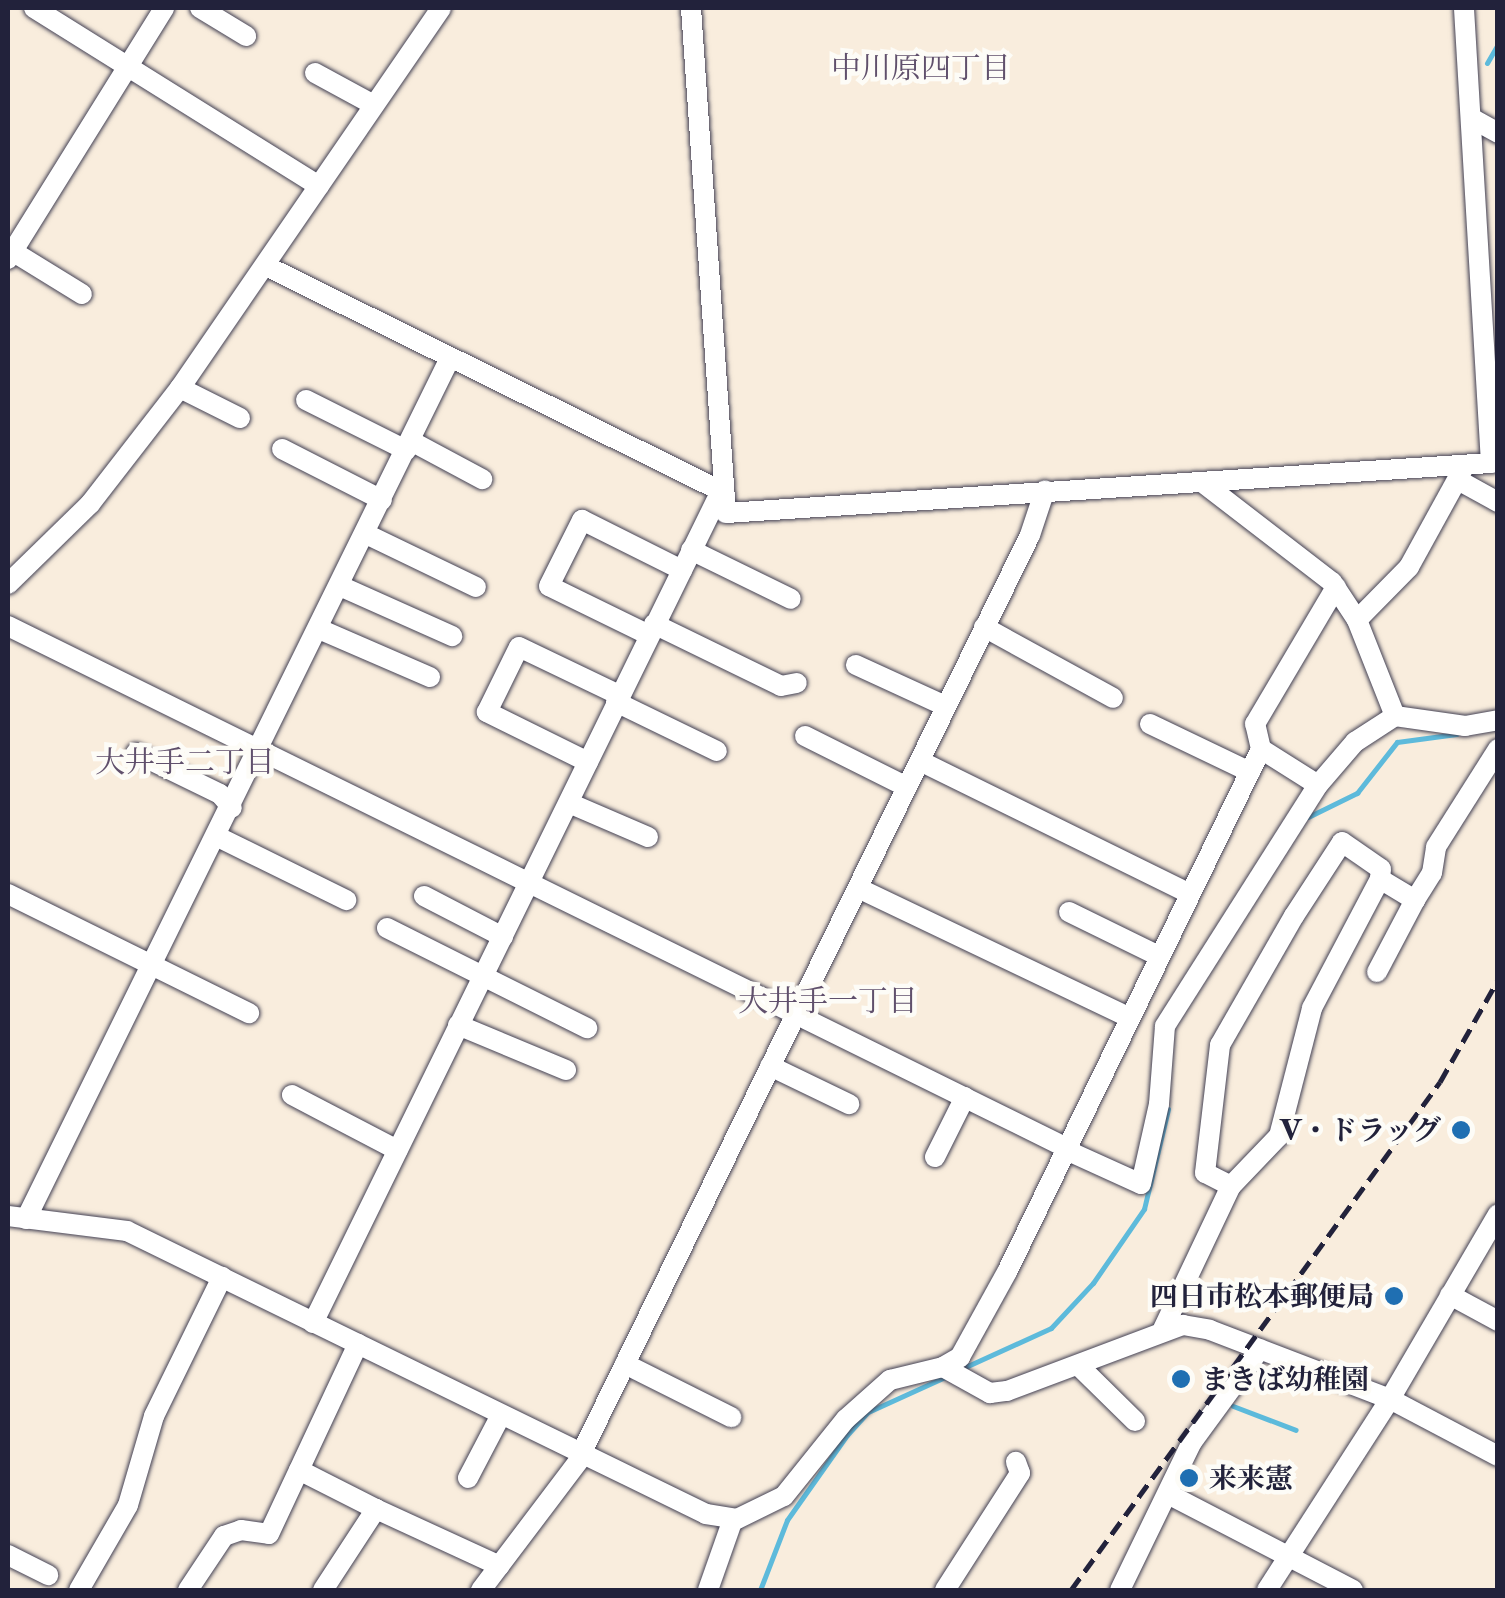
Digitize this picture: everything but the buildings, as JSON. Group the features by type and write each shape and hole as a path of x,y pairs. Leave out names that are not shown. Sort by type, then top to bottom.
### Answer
{"street":[{"path":"34,8 319,186"},
{"path":"82,294 10,255 164,8"},
{"path":"200,8 246,36"},
{"path":"8,584 90,504 180,388 257,270 266,266 440,8"},
{"path":"691,8 721,491 726,513 1045,490 1461,472 1492,462 1494,418 1477,233 1464,8"},
{"path":"314,73 374,105"},
{"path":"1473,119 1498,133"},
{"path":"1477,233 1498,244"},
{"path":"266,266 721,491"},
{"path":"450,358 154,965 17,1217 127,1231 706,1514 733,1519 784,1496 846,1419 890,1380 950,1371 990,1392 1078,1365 1163,1330 1210,1330 1390,1399 1497,1454"},
{"path":"180,388 240,418"},
{"path":"306,400 482,479"},
{"path":"282,449 382,500"},
{"path":"1461,472 1498,502"},
{"path":"1357,620 1408,567 1461,472"},
{"path":"1202,482 1336,587 1357,620 1396,716"},
{"path":"481,1590 582,1454 920,761 1045,490"},
{"path":"313,1322 721,491"},
{"path":"682,570 582,520 549,586 781,686 796,683"},
{"path":"366,534 476,587"},
{"path":"692,550 792,599"},
{"path":"340,586 452,636"},
{"path":"950,1371 1066,1149 1250,772 1260,749 1255,724 1336,587"},
{"path":"8,626 1140,1184 1159,1104 1164,1026 1318,784 1354,742 1396,716 1465,726 1496,726"},
{"path":"984,627 1112,698"},
{"path":"319,629 430,678"},
{"path":"588,762 487,712 518,647 717,752"},
{"path":"856,664 945,706"},
{"path":"1150,724 1250,772"},
{"path":"805,736 907,788"},
{"path":"1260,749 1318,784"},
{"path":"1377,972 1432,873 1436,848 1498,750"},
{"path":"136,753 220,794 232,808"},
{"path":"920,761 1190,894"},
{"path":"569,802 648,836"},
{"path":"218,837 346,900"},
{"path":"1163,1330 1231,1186 1279,1136 1312,1008 1380,879 1380,869 1342,842 1220,1045 1206,1173 1231,1186"},
{"path":"1380,879 1415,900"},
{"path":"858,888 1129,1017"},
{"path":"8,894 249,1012"},
{"path":"424,896 502,937"},
{"path":"1069,912 1159,956"},
{"path":"387,928 588,1028"},
{"path":"458,1025 566,1070"},
{"path":"770,1066 849,1104"},
{"path":"292,1095 398,1150"},
{"path":"935,1157 965,1097"},
{"path":"1267,1590 1390,1399 1494,1227"},
{"path":"79,1590 128,1505 154,1416 222,1277"},
{"path":"1450,1294 1498,1322"},
{"path":"188,1590 224,1536 241,1530 269,1534 358,1344"},
{"path":"1120,1590 1170,1495 1192,1442 1260,1349"},
{"path":"625,1364 732,1417"},
{"path":"1078,1365 1135,1421"},
{"path":"468,1478 502,1414"},
{"path":"945,1590 1020,1473 1016,1462"},
{"path":"299,1470 500,1566"},
{"path":"1170,1495 1353,1590"},
{"path":"324,1590 376,1509"},
{"path":"708,1590 733,1519"},
{"path":"8,1555 48,1575"}],"waterway":[{"path":"1487,63 1498,44"},
{"path":"1308,817 1357,793 1397,742 1456,734"},
{"path":"961,1369 1051,1328 1093,1283 1144,1209 1168,1109"},
{"path":"760,1590 787,1520 847,1435 868,1412 947,1376"},
{"path":"1233,1406 1296,1430"}],"railway":[{"path":"1071,1590 1440,1082 1498,980"}],"place":[{"name":"V・ドラッグ","path":"1461,1130"},
{"name":"四日市松本郵便局","path":"1394,1296"},
{"name":"まきば幼稚園","path":"1181,1379"},
{"name":"来来憲","path":"1189,1478"}],"district":[{"name":"中川原四丁目","path":"921,68"},
{"name":"大井手二丁目","path":"185,762"},
{"name":"大井手一丁目","path":"828,1001"}]}
